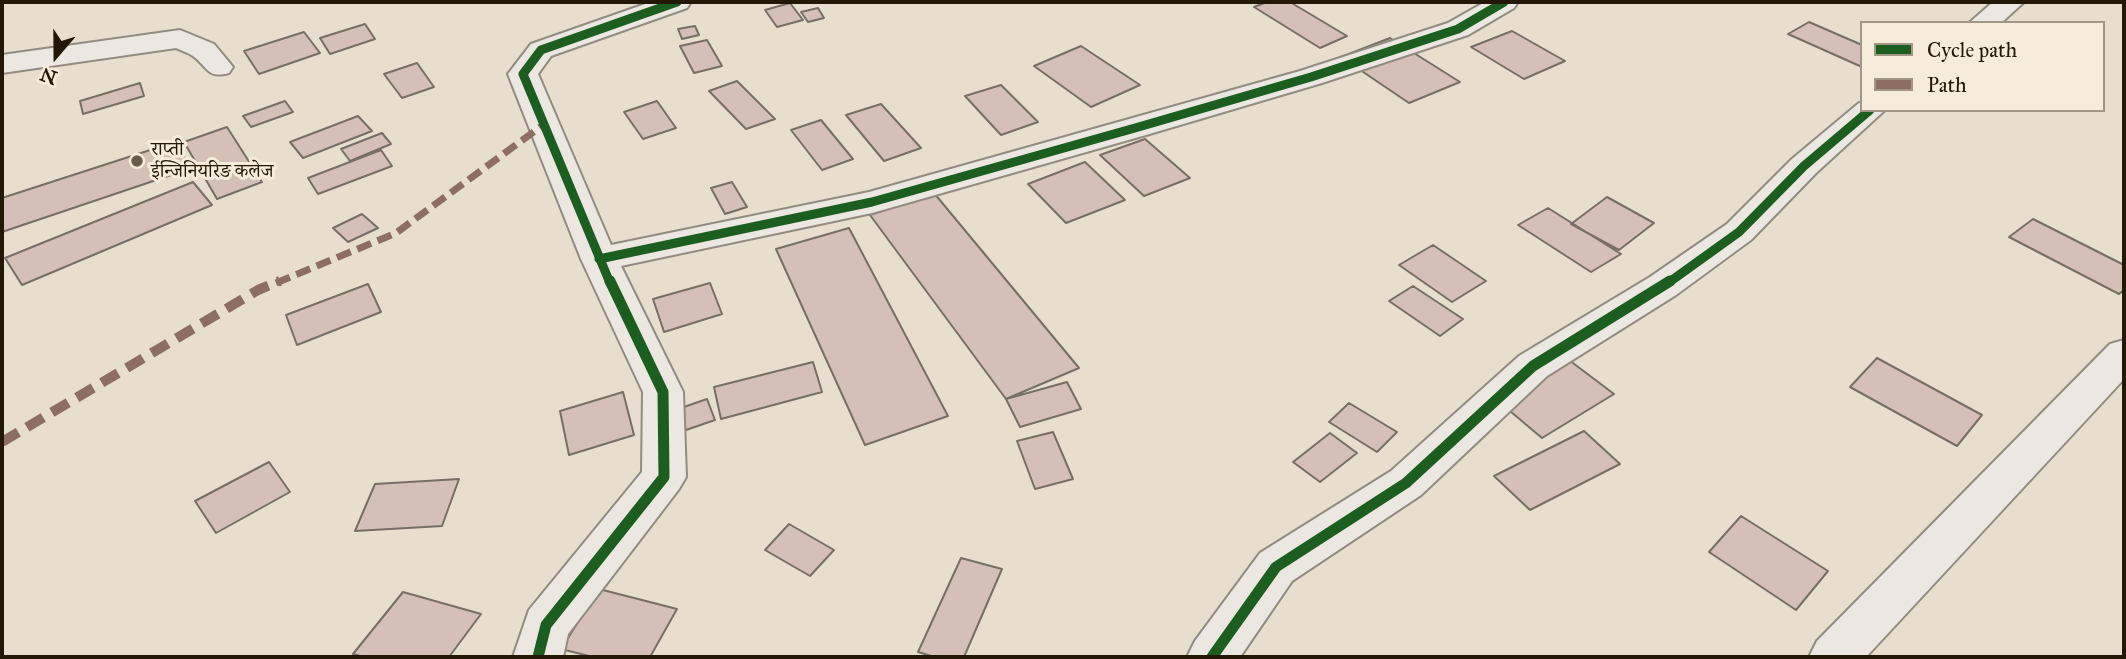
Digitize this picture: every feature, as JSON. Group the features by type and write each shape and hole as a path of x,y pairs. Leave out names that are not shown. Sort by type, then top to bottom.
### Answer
{"street":[{"path":"538,657 545,625 664,477 663,392 599,259 523,74 541,50 677,2"},
{"path":"599,259 872,202 1122,132 1311,77 1458,29 1504,2"},
{"path":"1986,21 2010,2"},
{"path":"2,64 180,39 204,50 218,67"},
{"path":"1212,657 1276,567 1406,483 1533,366 1663,286 1739,232 1804,166 1868,112"},
{"path":"1834,657 2124,354"}],"building":[{"path":"1267,2 1290,2 1347,36 1320,48 1254,7"},
{"path":"790,3 803,20 777,27 765,10"},
{"path":"818,8 824,18 808,22 801,12"},
{"path":"1809,22 1860,44 1860,66 1788,34"},
{"path":"365,24 375,39 330,54 320,38"},
{"path":"695,26 699,35 682,39 678,29"},
{"path":"1512,31 1565,61 1524,79 1471,47"},
{"path":"304,32 320,53 259,74 244,51"},
{"path":"1390,38 1460,82 1409,103 1341,57"},
{"path":"707,40 722,66 694,73 680,46"},
{"path":"1081,46 1140,85 1091,107 1034,66"},
{"path":"417,63 434,87 402,98 384,74"},
{"path":"737,81 775,119 746,129 709,91"},
{"path":"140,83 144,96 83,114 80,101"},
{"path":"1001,85 1038,122 1001,135 965,96"},
{"path":"285,101 293,112 251,127 243,116"},
{"path":"657,101 676,128 643,139 624,112"},
{"path":"881,104 921,148 884,161 846,115"},
{"path":"358,116 372,131 303,158 290,142"},
{"path":"821,120 853,159 822,170 791,130"},
{"path":"227,127 262,182 217,199 184,142"},
{"path":"382,133 391,144 350,161 341,149"},
{"path":"1145,139 1190,178 1144,196 1100,155"},
{"path":"178,141 189,169 2,232 2,198"},
{"path":"381,150 392,166 318,194 308,178"},
{"path":"1085,162 1125,200 1066,223 1028,184"},
{"path":"193,182 212,205 22,285 5,258"},
{"path":"732,182 747,207 725,214 711,188"},
{"path":"934,193 1079,368 1006,399 870,215"},
{"path":"1607,197 1654,223 1619,250 1571,224"},
{"path":"1548,208 1621,254 1591,272 1518,225"},
{"path":"362,214 378,228 348,242 333,228"},
{"path":"2033,219 2124,265 2124,290 2119,294 2009,237"},
{"path":"849,228 948,416 865,445 776,249"},
{"path":"1433,245 1486,281 1452,302 1399,265"},
{"path":"710,283 722,314 664,332 653,299"},
{"path":"368,284 381,312 297,345 286,315"},
{"path":"1413,286 1463,319 1440,336 1389,301"},
{"path":"1877,358 1982,415 1957,446 1850,387"},
{"path":"1569,360 1614,394 1542,438 1498,401"},
{"path":"813,362 822,392 721,419 714,387"},
{"path":"1067,382 1081,409 1020,427 1006,399"},
{"path":"623,392 634,435 569,455 560,411"},
{"path":"707,399 715,420 686,430 678,409"},
{"path":"1349,403 1397,432 1377,452 1329,422"},
{"path":"1584,431 1620,464 1530,510 1494,476"},
{"path":"1053,432 1073,479 1035,489 1017,441"},
{"path":"1330,433 1357,453 1320,482 1293,462"},
{"path":"269,462 290,492 216,533 195,501"},
{"path":"459,479 442,526 355,531 375,484"},
{"path":"1741,516 1828,571 1796,610 1709,552"},
{"path":"789,524 834,550 810,576 765,550"},
{"path":"961,558 1002,569 964,657 935,657 918,652"},
{"path":"599,589 677,609 650,657 593,657 561,649"},
{"path":"403,592 481,614 449,657 364,657 353,654"}],"marked path":[{"path":"2,442 258,290 396,233 543,125"}],"cycle path":[{"path":"538,657 546,625 664,477 663,392 599,259 523,74 541,50 677,2"},
{"path":"599,259 872,202 1135,128 1311,77 1458,29 1504,2"},
{"path":"1212,657 1276,567 1406,483 1533,366 1663,286 1739,232 1804,166 1868,112"}],"place":[{"name":"राप्ती ईन्जिनियरिङ कलेज","path":"137,161"}]}
